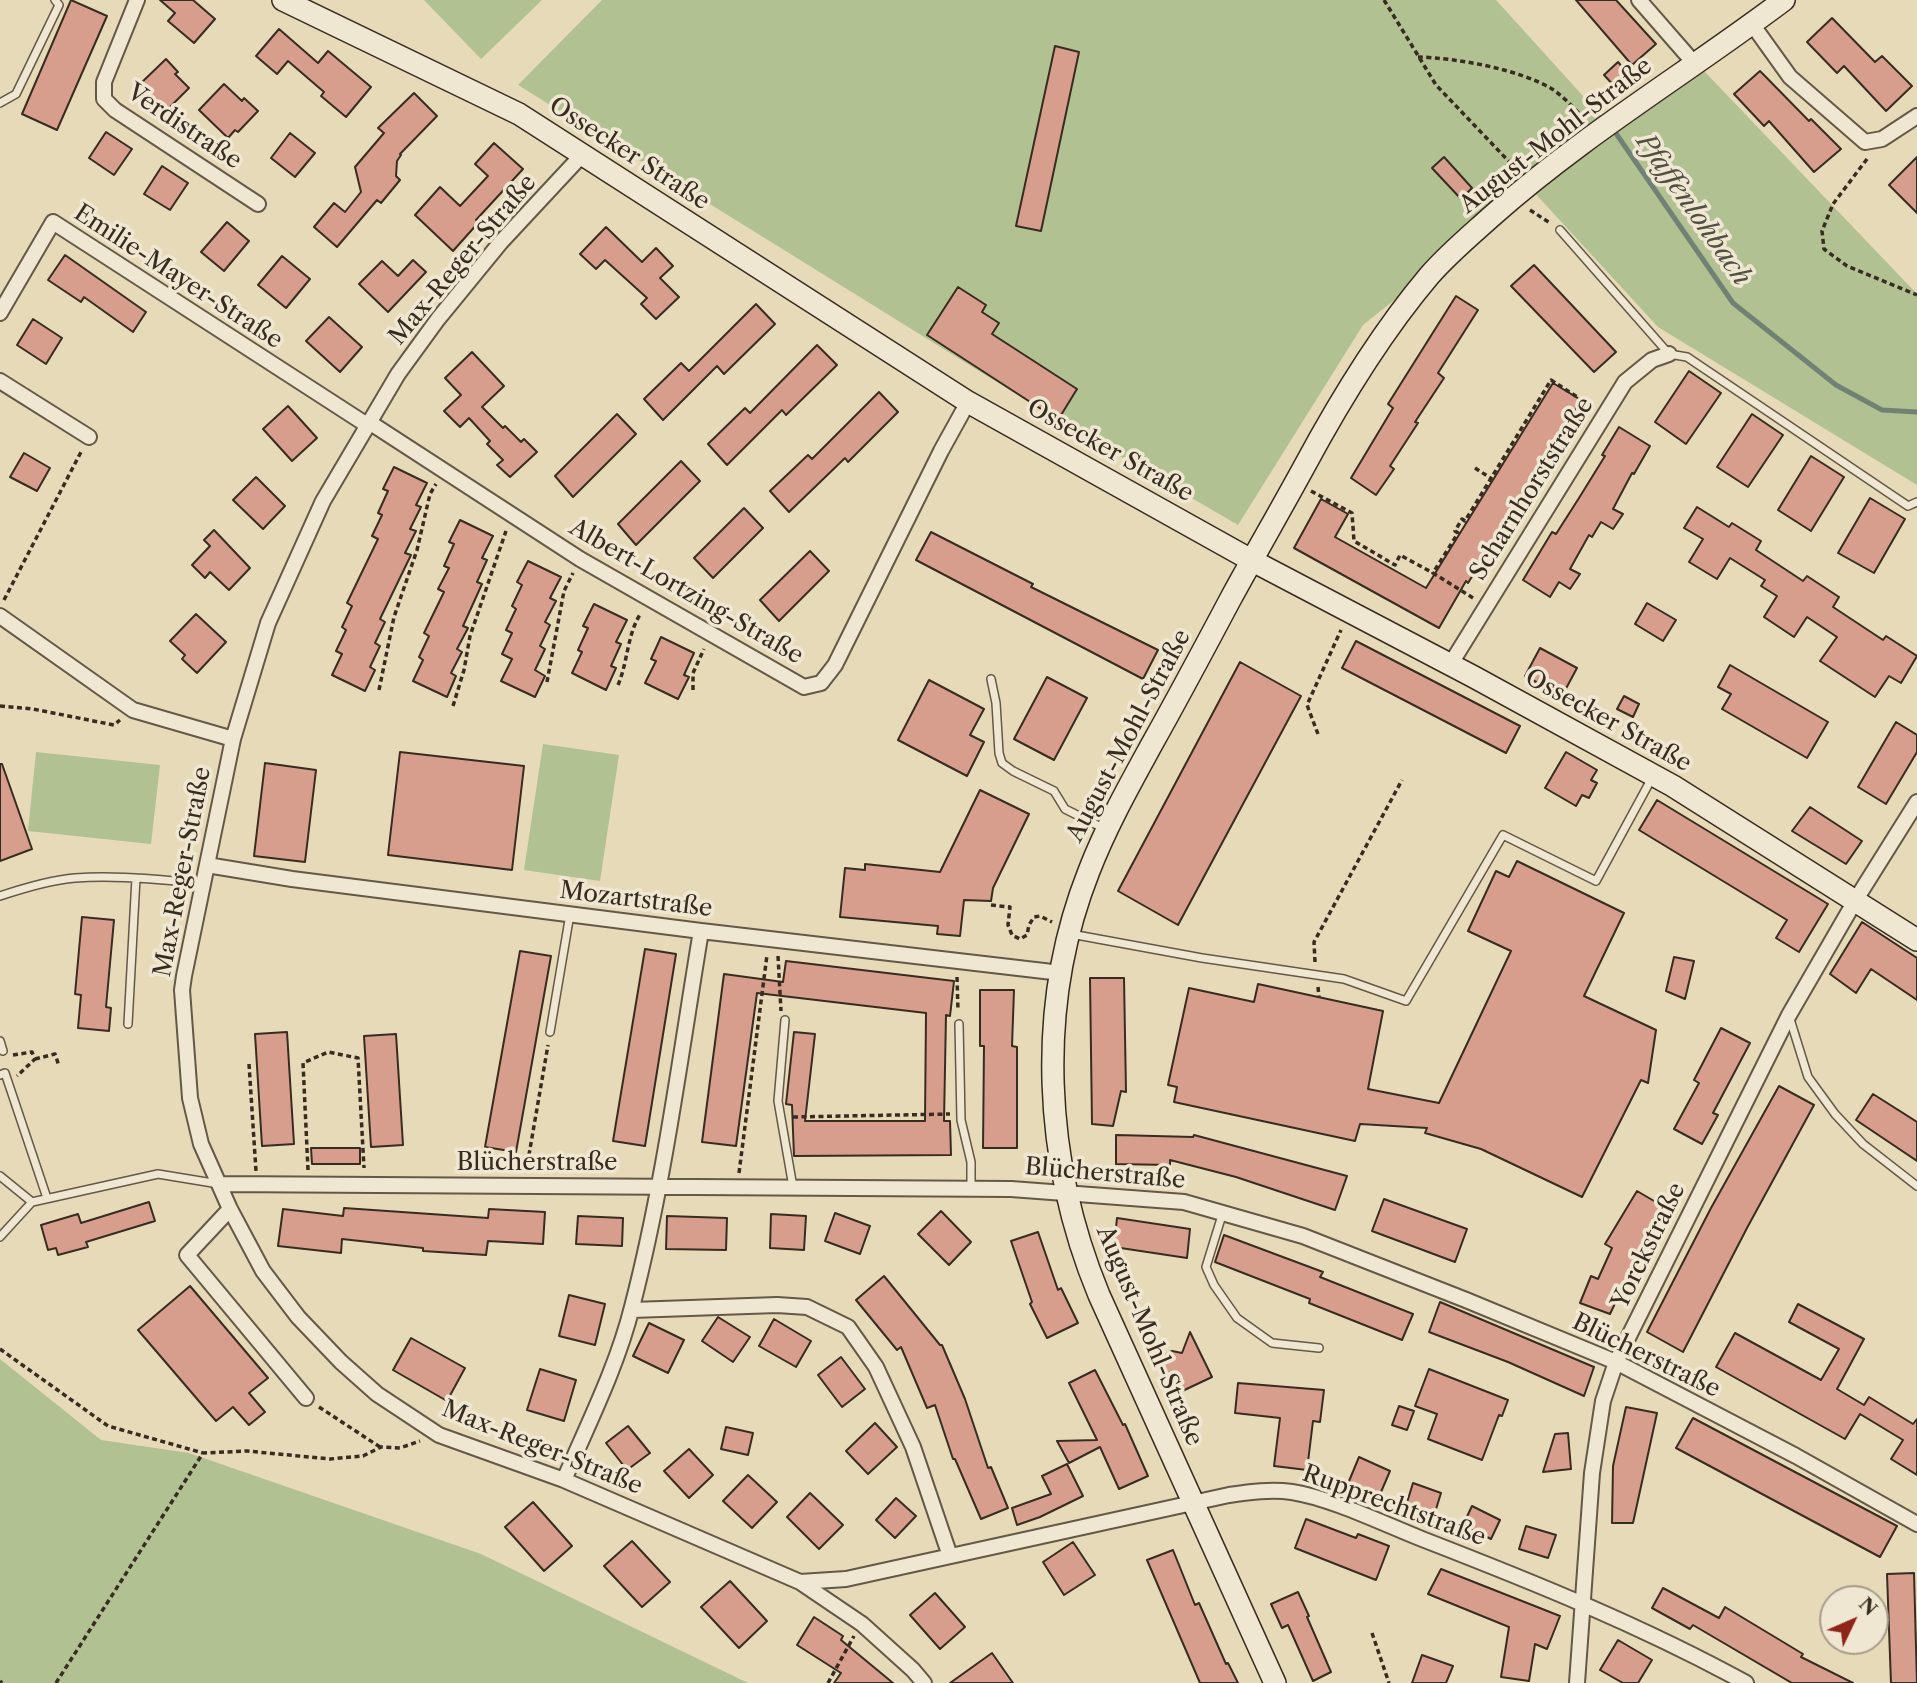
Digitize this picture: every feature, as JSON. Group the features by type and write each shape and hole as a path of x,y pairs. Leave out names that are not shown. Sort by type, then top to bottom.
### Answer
{"main road":[{"name":"Ossecker Straße","path":"283,0 519,114 968,402 1251,560 1685,793 1917,940"},
{"name":"August-Mohl-Straße","path":"1275,1683 1084,1260 1066,1191 1056,1136 1054,1047 1061,973 1088,873 1106,830 1295,482 1350,387 1385,334 1430,275 1530,183 1621,113 1784,0"}],"street":[{"name":"Verdistraße","path":"137,0 104,82 104,99 115,110 258,204"},
{"path":"1639,0 1694,63"},
{"path":"1752,24 1790,77 1865,142 1882,139 1917,116"},
{"name":"Max-Reger-Straße","path":"582,155 501,242 438,319 398,374 323,501 268,623 233,739 182,990 190,1098 201,1144 230,1209 263,1270 298,1317 341,1362 377,1394 439,1435 564,1480 800,1582 862,1624 924,1683"},
{"name":"Emilie-Mayer-Straße","path":"0,313 53,222 368,424"},
{"name":"Scharnhorststraße","path":"1450,665 1625,382 1652,360 1669,354"},
{"path":"0,381 89,437"},
{"name":"Albert-Lortzing-Straße","path":"368,424 580,559 804,687 821,683 835,666 968,402"},
{"path":"0,616 134,710 233,739"},
{"name":"Yorckstraße","path":"1577,1683 1592,1473 1603,1401 1616,1362 1789,1014 1917,802"},
{"name":"Mozartstraße","path":"206,864 292,879 1061,973"},
{"path":"564,1480 606,1384 632,1310 659,1186 701,931"},
{"name":"Blücherstraße","path":"219,1184 971,1189 1066,1191 1175,1200 1223,1211 1303,1236 1616,1362 1796,1456 1917,1524"},
{"path":"230,1209 187,1255 306,1398"},
{"path":"632,1310 777,1305 807,1307 849,1328 876,1367 913,1447 950,1556"},
{"name":"Rupprechtstraße","path":"800,1582 846,1579 1255,1491 1292,1492 1308,1495 1583,1602 1679,1646 1746,1683"}],"lane":[{"path":"0,103 16,94 59,5 55,0"},
{"path":"1560,230 1669,354 1687,357 1908,506 1917,502"},
{"path":"991,679 1002,763 1054,791 1065,809 1106,830"},
{"path":"1071,930 1202,958 1344,979 1406,1001 1503,835 1596,881 1653,776"},
{"path":"0,896 24,888 74,878 136,878 202,884"},
{"path":"128,1024 136,878"},
{"path":"550,1032 570,914"},
{"path":"1789,1014 1808,1077 1835,1114 1863,1144 1917,1186"},
{"path":"785,1020 778,1101 793,1187"},
{"path":"959,1024 961,1114 971,1162 971,1189"},
{"path":"0,1041 4,1051"},
{"path":"0,1075 5,1073 47,1198"},
{"path":"0,1237 32,1202 47,1198 158,1174 219,1184"},
{"path":"0,1176 32,1202"},
{"path":"1223,1211 1206,1267 1237,1318 1272,1343 1319,1348"}],"path":[{"path":"1384,0 1436,85 1530,183"},
{"path":"1418,57 1447,58 1530,79 1550,88 1568,101 1597,131"},
{"path":"1872,141 1873,150 1833,204 1822,230 1824,249 1847,265 1917,295"},
{"path":"1512,198 1560,230"},
{"path":"1433,573 1458,533 1455,531 1462,519 1465,521 1492,479 1551,380 1605,414"},
{"path":"0,608 89,437"},
{"path":"1475,468 1492,479"},
{"path":"379,690 394,617 417,550 430,494 444,470"},
{"path":"1295,482 1352,513 1354,541 1395,565 1401,555 1486,606"},
{"path":"453,706 464,670 470,636 505,533 515,516"},
{"path":"547,681 564,591 580,559"},
{"path":"618,685 624,672 635,622 650,599"},
{"path":"1318,734 1307,705 1350,612"},
{"path":"693,690 693,673 699,655 712,635"},
{"path":"0,706 33,709 114,725 134,710"},
{"path":"1319,997 1314,942 1402,780"},
{"path":"991,905 1010,907 1008,925 1012,935 1020,939 1027,935 1034,917 1040,916 1071,930"},
{"path":"773,939 779,1007 785,1020"},
{"path":"737,1187 773,939"},
{"path":"958,961 959,1024"},
{"path":"523,1185 550,1032"},
{"path":"16,1056 32,1052 35,1059"},
{"path":"308,1184 303,1063 328,1052 358,1058 365,1184"},
{"path":"8,1085 35,1059 55,1054 59,1066"},
{"path":"249,1065 257,1184"},
{"path":"780,1117 961,1114"},
{"path":"0,1349 107,1426 203,1452 247,1451 330,1459 363,1456 380,1447"},
{"path":"306,1398 380,1447 400,1448 439,1435"},
{"path":"56,1683 203,1452"},
{"path":"828,1683 862,1624"},
{"path":"1372,1633 1389,1683"}],"green space":[{"path":"424,0 542,0 481,59"},
{"path":"602,0 1496,0 1613,129 1704,71 1917,294 1917,485 1658,327 1532,190 1363,325 1238,525 1058,420 518,85"},
{"path":"543,744 619,755 600,881 524,870"},
{"path":"36,752 160,765 151,844 28,831"},
{"path":"0,1359 101,1440 189,1453 481,1554 748,1683 0,1683"}],"building":[{"path":"71,0 107,16 57,130 22,114"},
{"path":"160,0 193,0 215,19 194,43 168,21 175,13"},
{"path":"1576,0 1616,0 1656,44 1632,65"},
{"path":"1832,18 1875,62 1882,56 1912,86 1886,111 1844,66 1837,73 1807,42"},
{"path":"279,29 318,63 328,51 371,87 346,117 321,96 324,92 288,61 277,74 256,56"},
{"path":"1055,46 1079,52 1041,231 1016,226"},
{"path":"166,59 178,72 175,74 189,88 165,112 139,85"},
{"path":"1618,62 1630,76 1616,88 1604,75"},
{"path":"1760,71 1841,149 1814,172 1769,121 1764,126 1734,94"},
{"path":"224,84 242,101 244,98 258,111 238,132 235,130 228,138 199,110"},
{"path":"414,93 437,116 400,154 396,176 400,180 381,203 377,200 337,247 314,227 334,203 345,212 361,192 355,167 384,133 378,128"},
{"path":"106,132 132,149 114,175 89,158"},
{"path":"290,133 315,153 295,177 271,158"},
{"path":"494,143 523,169 476,220 478,223 453,251 415,215 440,187 460,206 488,176 475,164"},
{"path":"1444,157 1472,188 1461,199 1432,168"},
{"path":"1917,157 1917,213 1889,185"},
{"path":"162,166 188,183 170,210 144,194"},
{"path":"227,222 249,241 224,271 201,252"},
{"path":"606,227 642,262 656,248 673,266 660,278 679,297 656,319 641,304 647,298 605,260 596,269 580,254"},
{"path":"65,255 146,312 133,332 84,297 81,302 48,280"},
{"path":"282,256 310,279 286,308 258,285"},
{"path":"413,260 426,272 388,312 359,284 382,261 398,276"},
{"path":"1534,265 1616,352 1594,372 1511,286"},
{"path":"958,287 986,305 982,312 999,323 992,334 1077,389 1058,420 927,335"},
{"path":"1456,296 1478,310 1438,373 1444,378 1415,422 1418,423 1390,466 1394,469 1376,495 1351,478 1393,408 1388,404"},
{"path":"756,304 775,324 724,374 717,366 663,420 644,399 681,363 689,371"},
{"path":"329,317 362,347 340,372 306,341"},
{"path":"33,319 62,338 46,364 17,345"},
{"path":"817,345 837,365 786,415 782,410 727,465 708,444 745,408 750,413"},
{"path":"472,352 504,386 482,407 503,428 505,426 521,442 524,439 537,452 510,477 497,465 503,460 487,444 490,441 469,418 460,427 444,411 461,395 445,378"},
{"path":"1689,371 1721,393 1686,444 1655,422"},
{"path":"1553,383 1581,400 1439,628 1294,548 1321,499 1348,514 1335,537 1426,588"},
{"path":"879,392 898,412 848,462 845,458 789,512 770,491 808,455 812,459"},
{"path":"288,406 317,438 292,461 263,429"},
{"path":"617,414 636,434 573,497 555,476"},
{"path":"1752,414 1783,435 1748,487 1717,467"},
{"path":"1619,427 1650,446 1613,509 1623,514 1613,529 1601,522 1592,537 1589,535 1570,569 1580,574 1570,589 1559,582 1550,597 1523,580 1552,532 1556,534 1579,498"},
{"path":"24,453 50,468 37,491 10,477"},
{"path":"1811,456 1844,477 1811,531 1778,510"},
{"path":"681,461 700,481 636,545 618,524"},
{"path":"394,467 427,483 416,505 421,507 410,529 416,531 405,553 411,555 380,619 385,622 375,643 380,646 370,667 375,670 365,691 332,675 342,654 336,651 346,630 342,627 352,606 347,603 378,539 372,536 382,515 378,513 388,491 383,489"},
{"path":"256,477 285,506 263,529 233,500"},
{"path":"1870,498 1905,519 1874,573 1838,553"},
{"path":"1697,507 1729,527 1732,523 1761,541 1756,550 1803,581 1807,576 1839,597 1833,607 1883,640 1886,636 1917,656 1901,683 1889,676 1875,697 1820,661 1837,637 1807,617 1794,637 1764,617 1777,596 1761,586 1765,580 1730,558 1717,579 1689,562 1703,539 1684,528"},
{"path":"744,508 763,528 713,578 694,558"},
{"path":"460,520 493,536 482,558 487,560 477,582 482,584 463,626 468,628 457,649 462,652 451,673 456,676 447,697 413,681 423,660 419,657 429,636 424,633 444,592 438,589 449,568 444,566 454,544 449,542"},
{"path":"214,530 250,568 229,590 210,572 205,578 192,565 210,546 204,540"},
{"path":"931,532 1033,584 1031,587 1158,650 1143,679 916,560"},
{"path":"810,551 829,571 779,621 760,600"},
{"path":"528,561 561,577 550,598 556,601 545,622 550,625 540,646 545,649 535,670 545,676 535,697 501,681 512,659 502,654 512,633 506,630 516,609 512,606 522,585 517,582"},
{"path":"1647,603 1676,620 1663,641 1635,624"},
{"path":"594,604 627,620 616,642 621,644 611,666 616,668 606,690 572,673 582,652 578,650 588,628 583,626"},
{"path":"196,614 226,642 197,673 182,659 185,655 170,641"},
{"path":"661,637 694,653 684,675 689,677 678,699 645,683 656,661 651,659"},
{"path":"1356,641 1520,726 1506,753 1342,668"},
{"path":"1540,648 1577,668 1562,696 1525,676"},
{"path":"1240,662 1301,696 1178,925 1118,891"},
{"path":"1730,665 1828,722 1807,758 1722,709 1731,694 1718,687"},
{"path":"1047,677 1087,698 1054,760 1014,739"},
{"path":"929,680 984,709 970,735 984,742 967,776 898,740"},
{"path":"1624,696 1639,704 1633,717 1617,709"},
{"path":"1896,722 1917,735 1917,752 1886,804 1858,787"},
{"path":"400,752 524,766 512,870 388,855"},
{"path":"1566,752 1597,770 1591,780 1597,783 1589,798 1582,795 1576,806 1545,788"},
{"path":"265,763 316,770 305,862 254,856"},
{"path":"0,764 32,849 0,861"},
{"path":"980,790 1029,814 993,888 991,901 964,900 960,936 937,934 938,926 840,917 845,868 865,870 865,864 940,872"},
{"path":"1657,800 1828,904 1799,952 1776,938 1787,920 1639,830"},
{"path":"1810,807 1862,841 1846,864 1792,831"},
{"path":"1517,861 1624,913 1584,996 1656,1030 1648,1083 1641,1080 1582,1197 1481,1149 1425,1133 1427,1128 1360,1124 1355,1141 1174,1102 1177,1087 1168,1085 1189,988 1254,1002 1258,984 1383,1011 1368,1089 1439,1103 1511,951 1468,931 1496,871 1509,877"},
{"path":"82,917 114,920 106,1007 111,1008 109,1031 78,1028 81,995 75,994"},
{"path":"1862,922 1917,958 1917,1000 1871,969 1856,993 1830,974"},
{"path":"645,949 676,954 645,1146 613,1141"},
{"path":"520,951 551,956 516,1152 485,1147"},
{"path":"1674,957 1694,961 1685,999 1666,991"},
{"path":"786,961 954,981 950,1016 946,1015 944,1121 950,1121 951,1155 794,1156 792,1105 786,1104 794,1032 815,1034 805,1121 925,1121 926,1013 757,993 736,1146 702,1142 724,974 783,982"},
{"path":"1090,978 1124,978 1126,1092 1121,1091 1113,1126 1092,1124"},
{"path":"980,990 1014,990 1012,1046 1017,1047 1017,1148 983,1148 984,1046 980,1046"},
{"path":"1721,1028 1750,1043 1713,1113 1718,1115 1702,1144 1674,1129 1699,1083 1694,1080"},
{"path":"287,1032 294,1144 262,1146 255,1034"},
{"path":"396,1034 403,1145 371,1147 364,1036"},
{"path":"1779,1086 1814,1105 1683,1352 1647,1332 1711,1208"},
{"path":"1873,1094 1917,1122 1917,1161 1856,1120"},
{"path":"1116,1135 1194,1135 1347,1176 1335,1210 1236,1177 1170,1160 1170,1165 1116,1164"},
{"path":"311,1148 360,1148 360,1164 312,1164"},
{"path":"1637,1191 1666,1208 1635,1261 1610,1314 1580,1303 1591,1276 1598,1279 1612,1248 1605,1244"},
{"path":"1384,1199 1467,1229 1455,1262 1372,1231"},
{"path":"149,1202 155,1221 86,1242 88,1247 58,1255 56,1248 48,1250 41,1225 78,1214 81,1223"},
{"path":"344,1208 488,1218 489,1209 545,1212 543,1244 488,1241 486,1255 423,1251 423,1248 342,1239 341,1253 278,1246 283,1209 343,1216"},
{"path":"941,1211 971,1242 949,1265 918,1234"},
{"path":"835,1213 870,1226 860,1254 825,1241"},
{"path":"771,1214 806,1216 804,1250 770,1248"},
{"path":"578,1216 623,1218 622,1246 576,1244"},
{"path":"667,1216 727,1218 726,1250 666,1249"},
{"path":"1117,1218 1190,1229 1187,1258 1114,1247"},
{"path":"1038,1232 1058,1290 1061,1288 1078,1323 1047,1338 1030,1304 1032,1302 1011,1241"},
{"path":"1224,1235 1323,1272 1320,1277 1413,1314 1402,1340 1309,1303 1310,1299 1215,1262"},
{"path":"884,1276 942,1345 965,1399 988,1468 991,1467 1008,1508 981,1519 953,1459 935,1405 927,1408 901,1347 897,1350 856,1300"},
{"path":"190,1286 268,1378 249,1393 265,1412 249,1425 233,1407 216,1421 138,1330"},
{"path":"569,1295 605,1304 595,1345 559,1336"},
{"path":"1440,1302 1594,1367 1584,1396 1508,1362 1429,1332"},
{"path":"1798,1304 1864,1339 1837,1389 1864,1405 1869,1397 1913,1424 1917,1419 1917,1475 1891,1459 1903,1440 1860,1414 1845,1439 1716,1367 1735,1333 1821,1380 1839,1349 1789,1322"},
{"path":"718,1317 750,1337 733,1362 702,1341"},
{"path":"774,1319 811,1341 796,1367 759,1346"},
{"path":"649,1323 684,1340 668,1373 633,1356"},
{"path":"1190,1332 1212,1377 1176,1394 1158,1358 1172,1351 1182,1353"},
{"path":"411,1338 465,1368 447,1401 393,1370"},
{"path":"841,1357 865,1389 842,1407 818,1375"},
{"path":"540,1369 576,1380 564,1421 527,1410"},
{"path":"1429,1369 1508,1400 1502,1416 1499,1415 1482,1460 1428,1439 1437,1414 1415,1406"},
{"path":"1095,1370 1123,1425 1125,1424 1148,1476 1119,1489 1100,1447 1069,1463 1057,1441 1097,1440 1069,1383"},
{"path":"1238,1383 1324,1390 1320,1422 1313,1421 1307,1470 1274,1466 1280,1418 1235,1413"},
{"path":"1399,1406 1414,1411 1407,1430 1392,1425"},
{"path":"1626,1407 1657,1413 1633,1523 1612,1523 1613,1466"},
{"path":"1693,1418 1897,1526 1880,1557 1676,1448"},
{"path":"875,1423 897,1447 868,1474 846,1451"},
{"path":"628,1426 650,1453 627,1470 606,1443"},
{"path":"726,1427 753,1433 748,1455 721,1449"},
{"path":"1568,1433 1571,1469 1543,1472 1555,1434"},
{"path":"689,1449 713,1475 689,1498 664,1471"},
{"path":"1359,1457 1390,1471 1378,1499 1347,1486"},
{"path":"1067,1464 1083,1496 1017,1525 1012,1508 1051,1494 1042,1476"},
{"path":"748,1475 777,1502 752,1528 723,1501"},
{"path":"1413,1483 1441,1493 1433,1519 1405,1509"},
{"path":"810,1493 843,1525 819,1549 787,1517"},
{"path":"896,1498 916,1516 895,1538 876,1520"},
{"path":"533,1502 572,1546 544,1571 505,1527"},
{"path":"1472,1506 1500,1520 1491,1539 1463,1525"},
{"path":"1306,1519 1356,1538 1358,1534 1389,1546 1376,1580 1295,1548"},
{"path":"1526,1526 1556,1535 1548,1558 1519,1549"},
{"path":"632,1541 670,1582 642,1607 604,1566"},
{"path":"1073,1542 1095,1575 1064,1595 1043,1562"},
{"path":"1173,1550 1195,1605 1199,1603 1226,1664 1228,1663 1238,1683 1200,1683 1147,1560"},
{"path":"1441,1569 1560,1616 1547,1649 1535,1644 1529,1681 1501,1677 1509,1627 1428,1594"},
{"path":"1914,1573 1917,1683 1891,1683 1887,1574"},
{"path":"730,1581 767,1621 739,1648 701,1607"},
{"path":"1663,1588 1719,1618 1725,1607 1803,1654 1801,1657 1853,1683 1792,1683 1693,1625 1690,1629 1652,1608"},
{"path":"1298,1592 1331,1672 1313,1681 1288,1625 1282,1628 1271,1604"},
{"path":"935,1593 965,1627 940,1649 910,1615"},
{"path":"814,1617 843,1636 841,1640 893,1683 834,1683 841,1673 797,1645"},
{"path":"1618,1640 1652,1660 1638,1683 1623,1683 1600,1670"},
{"path":"992,1653 1013,1683 950,1683"},
{"path":"1422,1655 1453,1666 1446,1683 1412,1683"}],"waterway":[{"name":"Pfaffenlohbach","path":"1615,132 1733,303 1836,385 1882,410 1917,412"}]}
